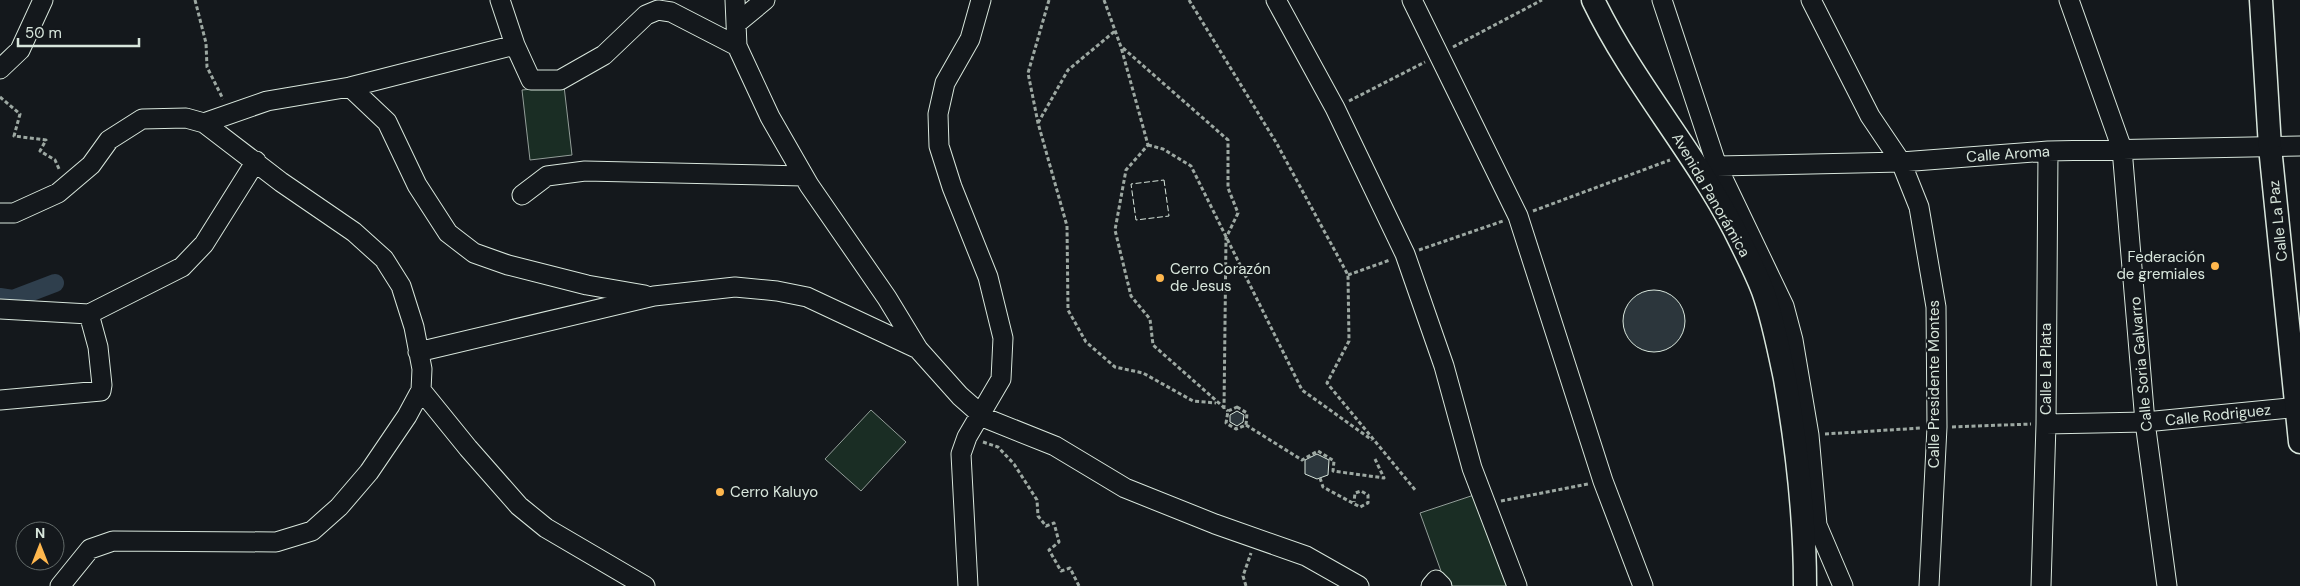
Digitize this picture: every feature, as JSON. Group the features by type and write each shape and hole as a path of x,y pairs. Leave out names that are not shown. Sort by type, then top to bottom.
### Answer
{"main road":[{"name":"Avenida Panorámica","path":"1593,0 1611,37 1688,153 1769,289 1810,525 1805,586"},
{"name":"Calle La Paz","path":"2261,0 2270,147 2298,407 2300,442"}],"street":[{"path":"0,69 20,50 43,0"},
{"path":"500,0 531,80 560,80 604,55 646,15 658,10 671,12 737,46"},
{"path":"735,0 737,46 770,117 803,176 887,298 918,348 960,396 985,418 1056,446 1125,488 1215,524 1306,556 1359,586"},
{"path":"736,24 765,0"},
{"path":"968,586 960,454 967,437 1001,379 1003,338 988,277 952,187 939,146 938,114 945,83 970,39 981,0"},
{"path":"1276,0 1335,108 1405,254 1444,366 1472,468 1517,586"},
{"path":"1412,0 1518,216 1603,481 1643,586"},
{"path":"1662,0 1717,166 1769,289 1784,306 1793,340 1809,434 1814,489 1810,525 1843,586"},
{"name":"Calle Presidente Montes","path":"1811,0 1870,116 1901,162 1919,207 1936,307 1937,427 1930,586"},
{"name":"Calle Soria Galvarro","path":"2070,0 2122,149 2145,422 2167,586"},
{"path":"204,123 267,100 350,87 516,45"},
{"path":"350,87 387,122 418,185 448,233 474,253 508,265 586,285 654,296"},
{"path":"0,213 14,213 58,193 91,165 109,140 142,118 186,118 204,123 282,182 354,232 384,259 401,286 414,327 422,369 421,390 407,416 369,472 339,507 312,531 276,542 113,541 90,549 60,586"},
{"name":"Calle Aroma","path":"1717,166 1901,162 2048,151 2300,146"},
{"name":"Calle La Plata","path":"2041,586 2046,424 2048,151"},
{"path":"0,309 49,310 89,314 182,267 204,244 256,161"},
{"path":"522,195 547,176 585,171 803,176"},
{"path":"418,352 654,296 734,287 807,297 918,348"},
{"path":"0,400 101,391 98,347 89,314"},
{"path":"421,390 518,506 546,528 645,586"},
{"name":"Calle Rodriguez","path":"2046,424 2145,422 2298,407"},
{"path":"1431,586 1436,580 1442,586"}],"path":[{"path":"195,0 206,43 207,67 230,114"},
{"path":"1049,0 1028,73 1038,123 1067,226 1068,310 1086,342 1115,367 1143,373 1194,401 1216,403"},
{"path":"1104,0 1121,47 1148,144"},
{"path":"1189,0 1277,144 1348,275 1349,341 1327,382 1416,491"},
{"path":"1038,123 1068,70 1115,31"},
{"path":"1121,47 1228,140 1228,188 1238,213 1226,238 1226,423 1236,429 1246,425"},
{"path":"0,97 20,114 14,136 46,140 40,151 55,160 66,186"},
{"path":"1148,144 1164,149 1192,166 1302,390 1376,442"},
{"path":"1148,144 1126,170 1115,230 1131,296 1150,319 1153,345 1226,411"},
{"path":"1348,275 1518,216 1688,153"},
{"path":"1226,411 1237,407 1247,413 1246,425"},
{"path":"1246,425 1302,460 1318,451 1334,461 1333,471 1384,478 1375,459"},
{"path":"967,437 998,447 1014,464 1037,500 1038,516 1046,526 1054,523 1059,542 1049,550 1061,571 1070,568 1079,586"},
{"path":"1320,478 1323,487 1354,502 1360,507 1368,504 1368,495 1361,491 1355,493 1354,502"},
{"path":"1486,504 1603,481"},
{"path":"1246,586 1243,576 1257,538"}],"green space":[{"path":"564,86 572,155 530,160 522,90"},
{"path":"871,410 906,442 861,491 825,459"},
{"path":"1474,495 1507,586 1450,586 1442,574 1420,513"}],"building":[{"path":"1648,290 1660,290 1676,299 1683,309 1685,321 1683,333 1676,343 1660,352 1648,352 1637,347 1628,338 1623,327 1623,315 1628,304 1637,295"},
{"path":"1237,411 1244,415 1243,422 1237,426 1230,422 1230,415"},
{"path":"1317,454 1329,460 1328,475 1317,479 1305,474 1305,460"}],"waterway":[{"path":"0,297 13,299 55,283"}],"fence":[{"path":"1164,180 1169,216 1136,220 1131,184 1164,180"}],"place":[{"name":"Federación de gremiales","path":"2215,266"},
{"name":"Cerro Corazón de Jesus","path":"1160,278"},
{"name":"Cerro Kaluyo","path":"720,492"}]}
